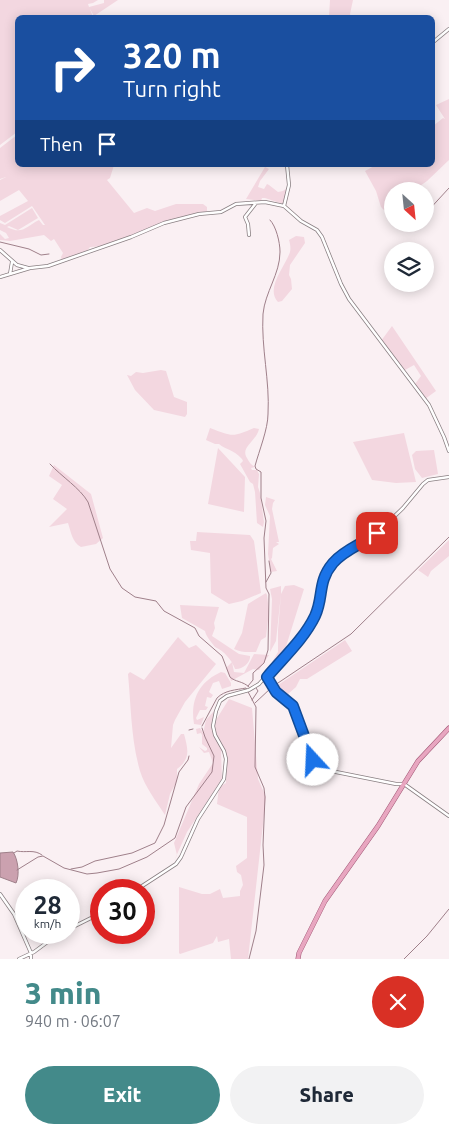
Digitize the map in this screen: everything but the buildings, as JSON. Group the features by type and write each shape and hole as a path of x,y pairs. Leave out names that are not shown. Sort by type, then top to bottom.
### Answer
{"main road":[{"path":"298,959 299,953 325,901 378,826 418,760 449,728"}],"street":[{"path":"435,41 449,29"},
{"path":"284,206 289,185 287,167"},
{"path":"249,235 245,217 257,202"},
{"path":"0,277 30,268 48,266 180,218 217,213 236,204 271,202 284,206 301,221 317,230 322,237 340,284 349,299 429,405 449,451"},
{"path":"0,250 17,265 30,268"},
{"path":"10,274 12,262"},
{"path":"154,879 170,869 181,857 198,819 224,779 226,759 213,730 216,711 223,698 249,690 259,684 267,677 311,623 318,606 322,581 336,559 377,533 403,508 422,484 428,480 449,477"},
{"path":"267,677 276,692 293,706 313,760 322,769 404,784 449,816"},
{"path":"0,894 14,914 32,959"},
{"path":"19,959 44,944"}],"shaded area":[{"path":"0,0 98,0 88,4 89,7 104,3 104,0 118,0 96,15 93,15 90,9 92,15 15,15 15,134 0,145"},
{"path":"330,0 353,0 350,15 329,15"},
{"path":"449,99 449,160 426,182 384,182 384,210 365,171 372,167 435,167 435,124 443,118 445,119 436,105"},
{"path":"15,137 15,167 113,167 110,178 107,180 134,213 147,208 155,211 176,204 203,204 207,207 207,211 156,225 128,238 109,244 90,247 87,251 62,261 63,253 54,239 51,241 44,235 10,241 0,240 0,234 5,239 9,238 6,233 0,230 0,223 5,225 32,208 38,218 18,230 39,220 45,225 32,206 5,223 0,220 0,216 28,201 19,190 0,201 0,180 6,177 0,179 0,148"},
{"path":"265,167 269,169 258,187 264,189 267,184 278,192 288,187 283,204 265,198 262,198 261,201 246,199"},
{"path":"296,236 304,237 305,243 290,265 289,275 292,289 282,301 278,302 274,290 275,284 290,252 289,240"},
{"path":"392,326 436,391 425,399 415,384 421,376 414,365 405,370 403,369 381,341"},
{"path":"166,371 174,397 187,402 187,414 185,417 154,410 135,390 127,375 131,376 136,372 143,373"},
{"path":"210,428 233,435 254,428 259,429 247,447 245,454 249,462 255,467 251,468 252,470 257,470 259,474 258,487 264,522 263,527 257,523 255,492 253,484 240,464 243,461 242,459 236,453 219,444 206,440"},
{"path":"404,433 416,482 396,483 372,480 353,442"},
{"path":"218,448 245,477 244,512 208,504"},
{"path":"434,450 438,474 422,478 415,469 412,455 416,451"},
{"path":"54,465 91,494 103,538 96,544 81,547 78,545 72,536 68,523 49,527 67,509 53,499 62,485 49,476"},
{"path":"266,497 275,500 272,509 279,542 276,542 279,544 273,548 271,559 277,571 271,572 268,554 270,516 265,505"},
{"path":"197,532 250,535 254,541 261,593 229,604 211,593 210,553 191,550 190,541 196,541"},
{"path":"449,540 449,556 431,571 428,577 418,570"},
{"path":"294,585 304,589 283,656 276,664 273,664 272,662 278,652 281,594 285,586"},
{"path":"281,586 276,641 270,652 272,599 270,589"},
{"path":"266,593 269,611 266,637 261,640 256,652 242,652 234,649 242,633 248,604"},
{"path":"180,605 219,607 212,636 239,654 250,656 248,663 243,667 235,669 227,656 215,647 205,631 182,618"},
{"path":"178,637 189,648 196,645 216,664 185,702 173,725 171,748 181,734 184,734 187,753 185,761 177,769 177,781 170,794 165,815 140,771 133,735 128,674 130,672 144,680"},
{"path":"345,640 352,651 307,679 300,679 296,687 288,694 280,692 277,687 278,685"},
{"path":"254,654 269,655 259,670 253,669 231,681 226,668 232,662 234,672 244,673"},
{"path":"221,672 225,673 231,686 222,689 219,681 213,683 209,692 213,695 211,698 207,697 205,706 208,707 206,710 200,710 196,718 197,720 204,717 201,725 194,724 193,707 198,693 207,681"},
{"path":"229,699 252,708 258,779 266,797 248,959 231,959 229,939 218,942 217,936 213,943 179,953 179,887 202,894 210,894 220,889 223,898 240,896 243,885 241,875 237,872 236,866 247,858 247,817 217,804 219,787 226,783 226,761 221,750 222,779 187,832 177,855 174,843 199,784 213,763 209,752 204,753 199,747 205,751 207,750 202,744 201,733 197,734 196,729 200,728 203,733 206,720 214,711 211,728"},
{"path":"13,852 18,867 18,876 15,883 0,877 0,853"}],"waterway":[{"path":"434,204 449,188"},
{"path":"248,686 253,680 253,673 264,663 268,650 269,594 266,588 264,538 266,521 261,498 261,472 255,466 268,420 263,314 266,298 278,268 280,252 277,235 270,220"},
{"path":"0,242 29,249 41,255 49,254"},
{"path":"50,464 88,502 110,569 122,588 135,597 156,601 164,611 195,628 199,636 222,656 230,677 249,687"},
{"path":"275,685 351,634 449,537"},
{"path":"266,582 271,573 269,561"},
{"path":"202,726 220,695 246,688 256,707 255,767 264,788 265,797 264,865 256,931 249,959"},
{"path":"252,700 258,691 256,688"},
{"path":"255,703 271,688"},
{"path":"17,870 43,856 64,868 87,874 119,869 147,857 175,838 186,807 212,772 214,756 202,728"},
{"path":"189,730 193,729"},
{"path":"71,869 82,867 95,861 132,853 155,843 164,825 179,772 189,756"},
{"path":"14,853 17,851 33,852 42,855"},
{"path":"404,959 427,936 449,909"}],"route":[{"path":"313,760 293,706 276,692 267,677 311,623 316,614 322,581 336,559 377,533"}]}
